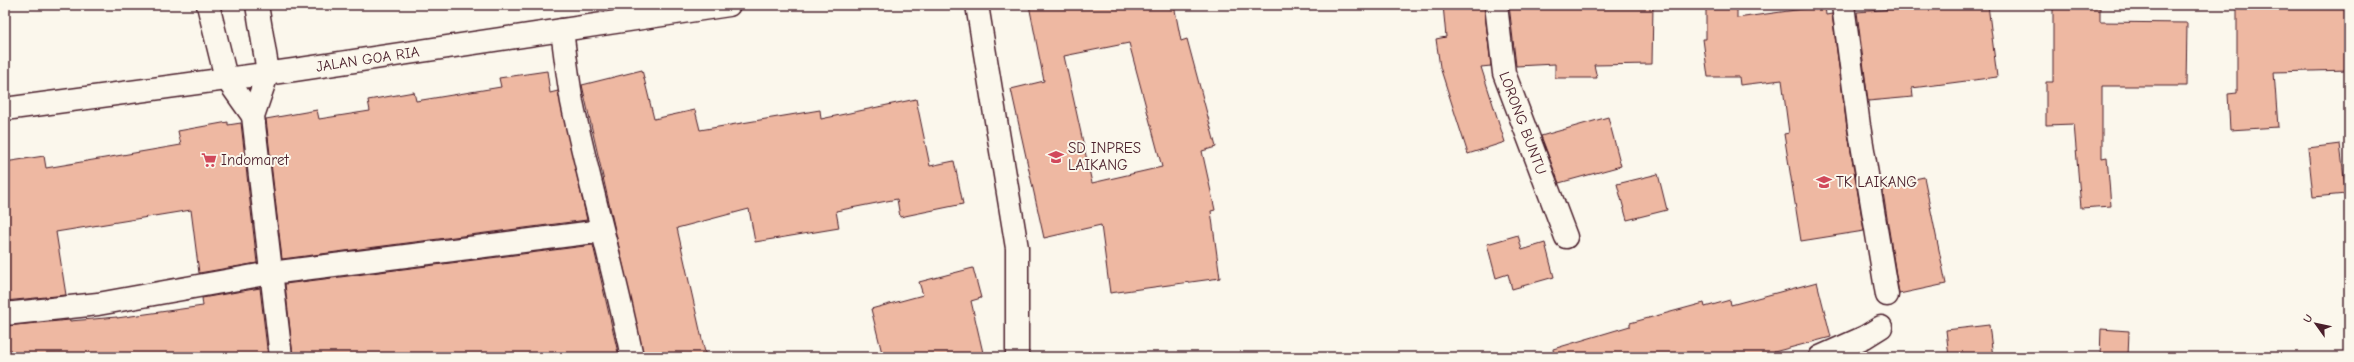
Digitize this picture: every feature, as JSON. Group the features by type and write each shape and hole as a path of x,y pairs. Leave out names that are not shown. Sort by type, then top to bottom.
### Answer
{"street":[{"path":"208,5 226,78 253,116"},
{"path":"256,5 268,72 253,116 281,357"},
{"name":"JALAN GOA RIA","path":"5,109 729,5"},
{"path":"977,5 1018,248 1017,357"},
{"name":"LORONG BUNTU","path":"1496,5 1504,73 1566,237"},
{"path":"1843,5 1859,126 1887,295"},
{"path":"562,30 572,101 602,231 623,309 632,357"},
{"path":"5,314 98,304 271,273 602,231"},
{"path":"1828,356 1880,327"}],"building":[{"path":"1029,5 1174,5 1181,41 1187,39 1216,147 1202,151 1215,210 1211,211 1220,278 1110,293 1101,225 1044,238 1011,89 1044,81","holes":["1129,43 1162,167 1092,183 1064,56"]},
{"path":"1443,5 1484,5 1491,66 1481,67 1505,142 1468,154 1440,67 1436,39 1446,37"},
{"path":"1509,5 1653,5 1652,64 1594,65 1597,78 1555,78 1555,64 1516,66"},
{"path":"1706,5 1737,5 1737,18 1825,6 1826,15 1832,14 1847,128 1864,231 1801,241 1784,134 1789,133 1782,80 1740,85 1739,77 1708,77 1703,39 1706,39"},
{"path":"1940,5 1988,5 1997,77 1912,88 1913,97 1868,101 1857,12"},
{"path":"2237,5 2349,5 2349,70 2274,72 2278,127 2230,130 2228,94 2237,93"},
{"path":"2053,8 2100,8 2100,22 2187,23 2186,86 2102,86 2102,158 2107,157 2111,206 2081,208 2074,124 2046,125 2046,82 2053,82"},
{"path":"642,70 654,119 695,110 700,130 820,110 821,119 916,99 930,166 954,161 963,204 900,217 897,199 836,211 839,228 755,242 749,209 677,228 706,357 644,357 582,85"},
{"path":"547,71 550,93 558,91 587,220 282,259 266,119 317,110 319,119 370,111 368,100 414,92 416,101 501,87 499,78"},
{"path":"1608,117 1621,166 1559,183 1541,136"},
{"path":"228,122 228,125 241,123 257,263 199,273 191,210 56,232 66,295 5,301 5,162 44,156 46,168 181,145 178,131"},
{"path":"2340,144 2346,194 2313,197 2308,148"},
{"path":"1658,174 1667,210 1627,220 1617,184"},
{"name":"TK LAIKANG","path":"1924,177 1946,284 1899,294 1882,186"},
{"path":"1518,235 1522,250 1545,243 1554,277 1512,289 1508,274 1496,278 1487,244"},
{"path":"593,245 619,357 293,357 285,284"},
{"path":"973,268 981,298 971,301 984,357 883,357 871,309 923,295 919,282"},
{"path":"1817,282 1831,337 1774,352 1775,357 1554,357 1553,349 1630,326 1630,323 1704,303 1705,307 1730,300 1731,305"},
{"path":"260,288 268,357 5,357 5,326 70,320 117,318 203,306 202,298"},
{"path":"1989,325 1993,357 1949,357 1946,330"},
{"path":"2101,329 2129,331 2128,357 2100,357"}],"place":[{"name":"SD INPRES LAIKANG","path":"1056,157"},
{"name":"Indomaret","path":"209,160"},
{"name":"TK LAIKANG","path":"1824,182"}]}
